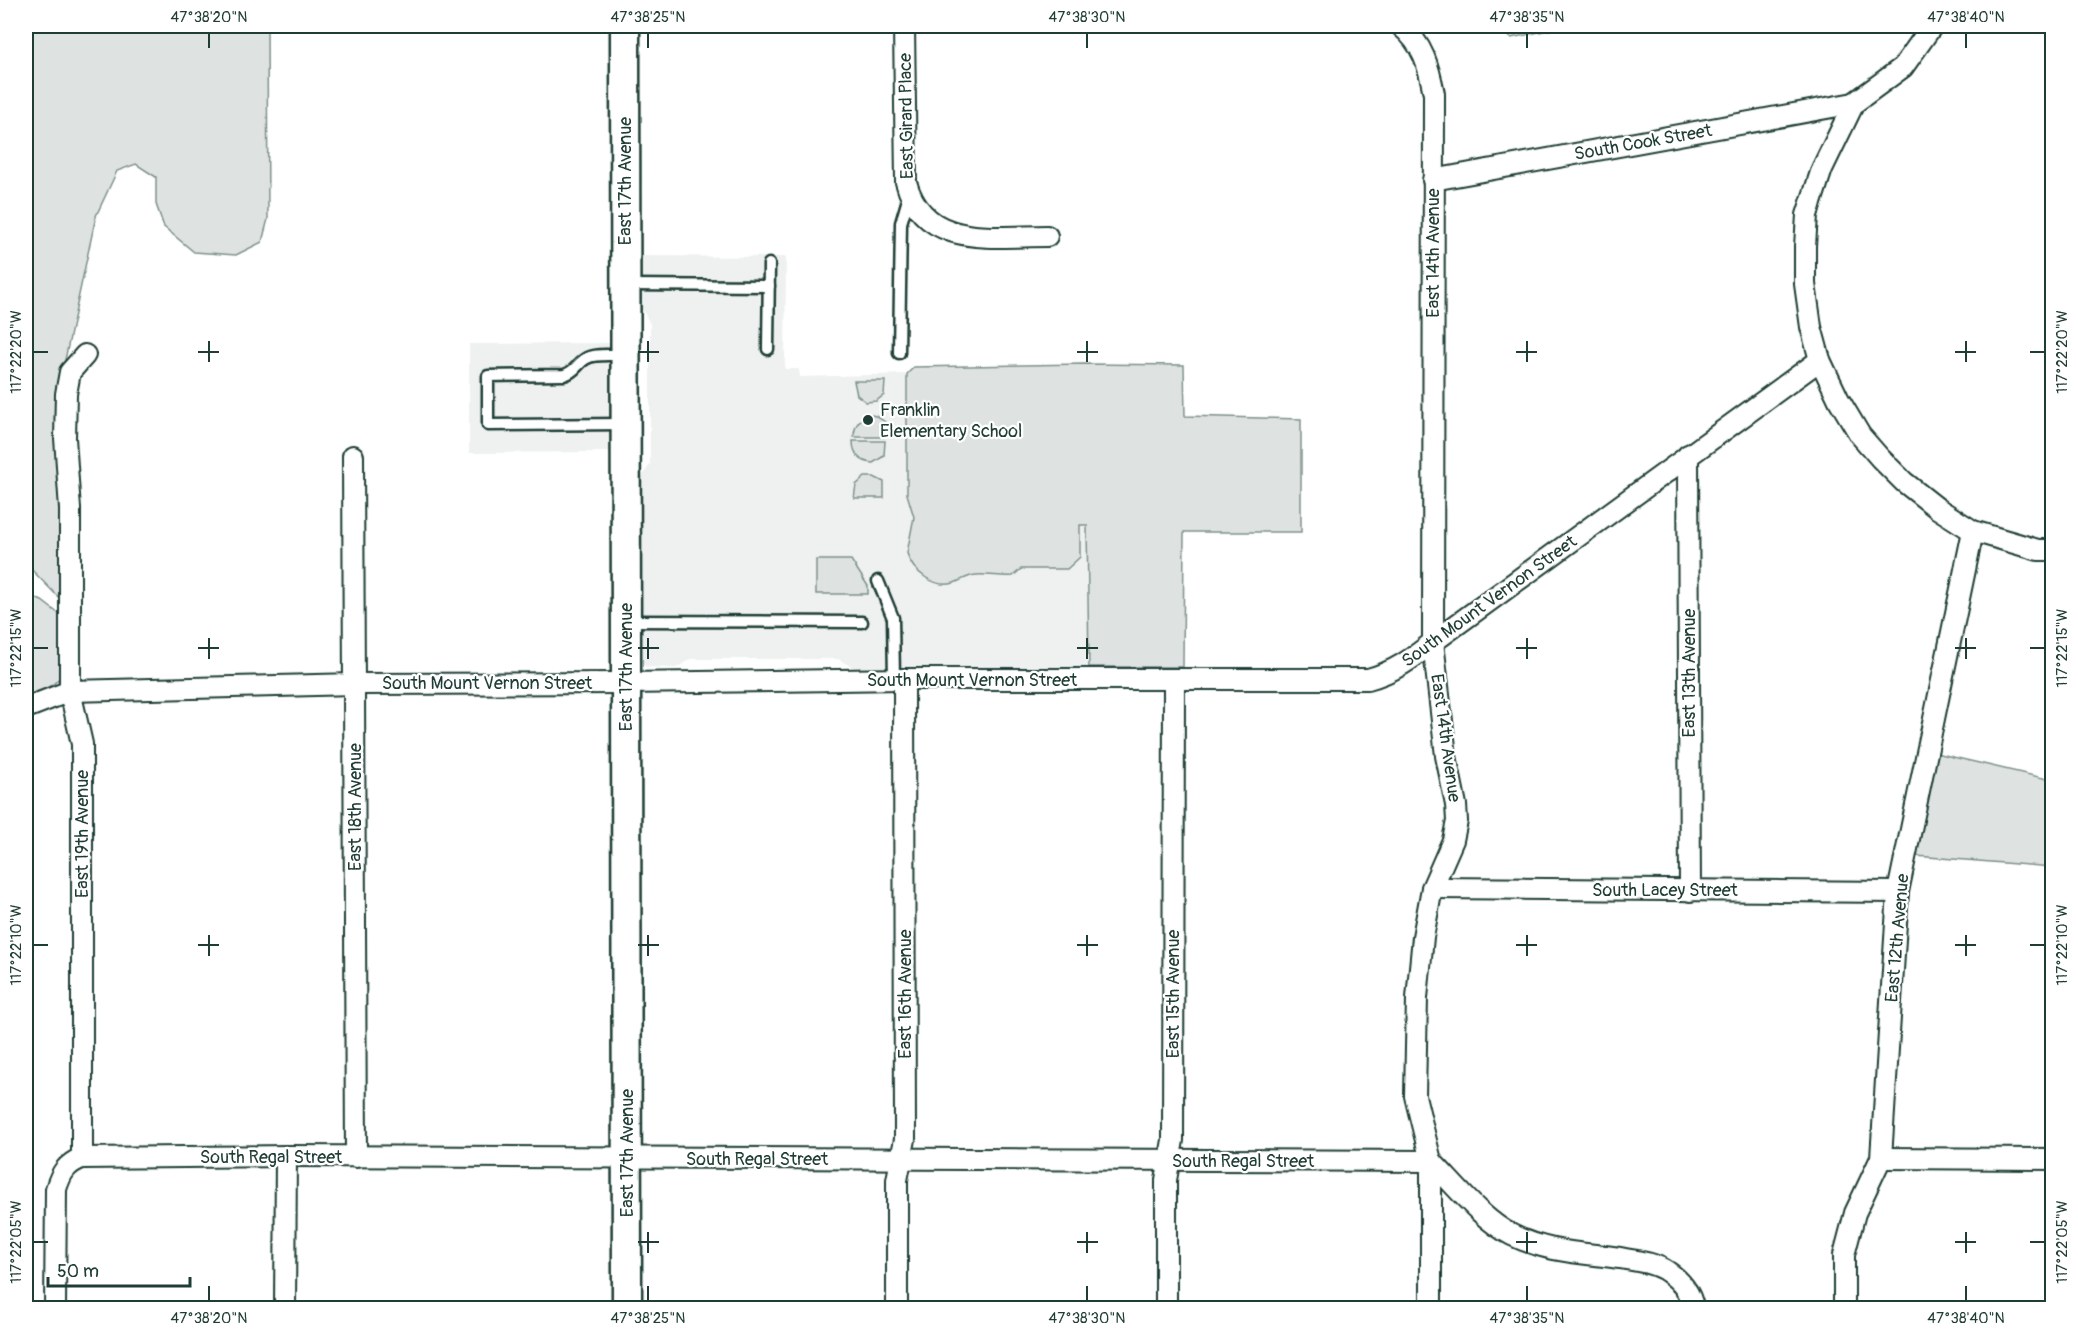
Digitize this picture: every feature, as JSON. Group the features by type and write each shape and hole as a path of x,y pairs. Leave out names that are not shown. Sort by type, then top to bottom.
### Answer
{"street":[{"name":"East 17th Avenue","path":"626,26 627,1308"},
{"name":"East Girard Place","path":"904,26 906,182 909,196 917,208 930,221 947,231 969,236 1047,236"},
{"name":"East 14th Avenue","path":"1401,26 1411,34 1428,64 1434,94 1433,642 1446,756 1457,821 1453,840 1432,888 1423,937 1417,998 1414,1081 1417,1106 1431,1161 1431,1308"},
{"path":"1932,26 1903,67 1854,103 1822,169 1808,215 1805,284 1811,327 1820,360 1839,400 1855,426 1880,458 1920,495 1973,531 2038,550 2052,550"},
{"name":"South Cook Street","path":"1433,180 1854,103"},
{"name":"East 19th Avenue","path":"82,1158 82,744 69,691 69,509 65,438 69,372 85,355"},
{"name":"South Mount Vernon Street","path":"26,708 69,691 355,684 899,679 1368,679 1399,667 1820,360"},
{"name":"East 13th Avenue","path":"1688,455 1689,891"},
{"name":"East 18th Avenue","path":"354,456 356,1157"},
{"name":"East 12th Avenue","path":"1844,1308 1844,1255 1855,1213 1881,1158 1898,892 1973,531"},
{"name":"East 16th Avenue","path":"897,1308 897,1180 905,1139 899,679"},
{"name":"East 15th Avenue","path":"1166,1308 1166,1180 1173,1140 1174,679"},
{"name":"South Lacey Street","path":"1432,888 1898,892"},
{"path":"285,1308 286,1156"},
{"name":"South Regal Street","path":"82,1158 286,1156 1431,1161"},
{"path":"55,1308 56,1189 69,1163 82,1158"},
{"path":"1881,1158 2052,1159"},
{"path":"1431,1161 1493,1223 1512,1235 1531,1243 1563,1250 1644,1262 1667,1271 1683,1284 1693,1308"}],"lane":[{"path":"899,353 901,223 909,196"},
{"path":"768,349 769,264"},
{"path":"626,285 769,286"},
{"path":"626,355 597,356 585,359 572,373 564,375 488,376 488,425 626,424"},
{"path":"878,580 893,618 899,679"},
{"path":"626,621 862,622"}],"shaded area":[{"path":"26,26 267,26 268,219 262,242 236,255 194,252 164,227 156,204 156,177 136,164 117,171 96,216 63,369 63,602 26,566"},
{"path":"1495,26 1554,26 1554,29 1511,38"},
{"name":"Franklin Elementary School","path":"641,256 786,257 785,369 799,369 800,377 907,374 914,367 1085,364 1089,667 854,668 838,659 691,659 676,668 646,667 642,662 642,477 650,464 650,324 641,307"},
{"path":"616,343 616,452 469,453 469,344"},
{"path":"1184,365 1185,416 1301,419 1301,532 1184,532 1183,667 1089,667 1087,525 1080,525 1080,557 1067,569 1021,569 1013,576 976,575 947,584 925,577 909,560 907,553 914,517 907,494 907,374 914,367"},
{"path":"854,381 885,381 884,395 876,401 866,402 857,395"},
{"path":"871,415 885,422 884,437 854,437 858,423"},
{"path":"853,441 885,441 884,456 873,463 864,461 856,453"},
{"path":"865,477 874,477 884,482 884,498 854,498 856,485"},
{"path":"816,560 851,560 868,586 868,594 816,594"},
{"path":"26,594 42,601 63,617 64,649 63,666 59,678 44,689 26,695"},
{"path":"1936,753 2052,780 2052,867 1916,856"}],"place":[{"name":"Franklin Elementary School","path":"868,420"}]}
